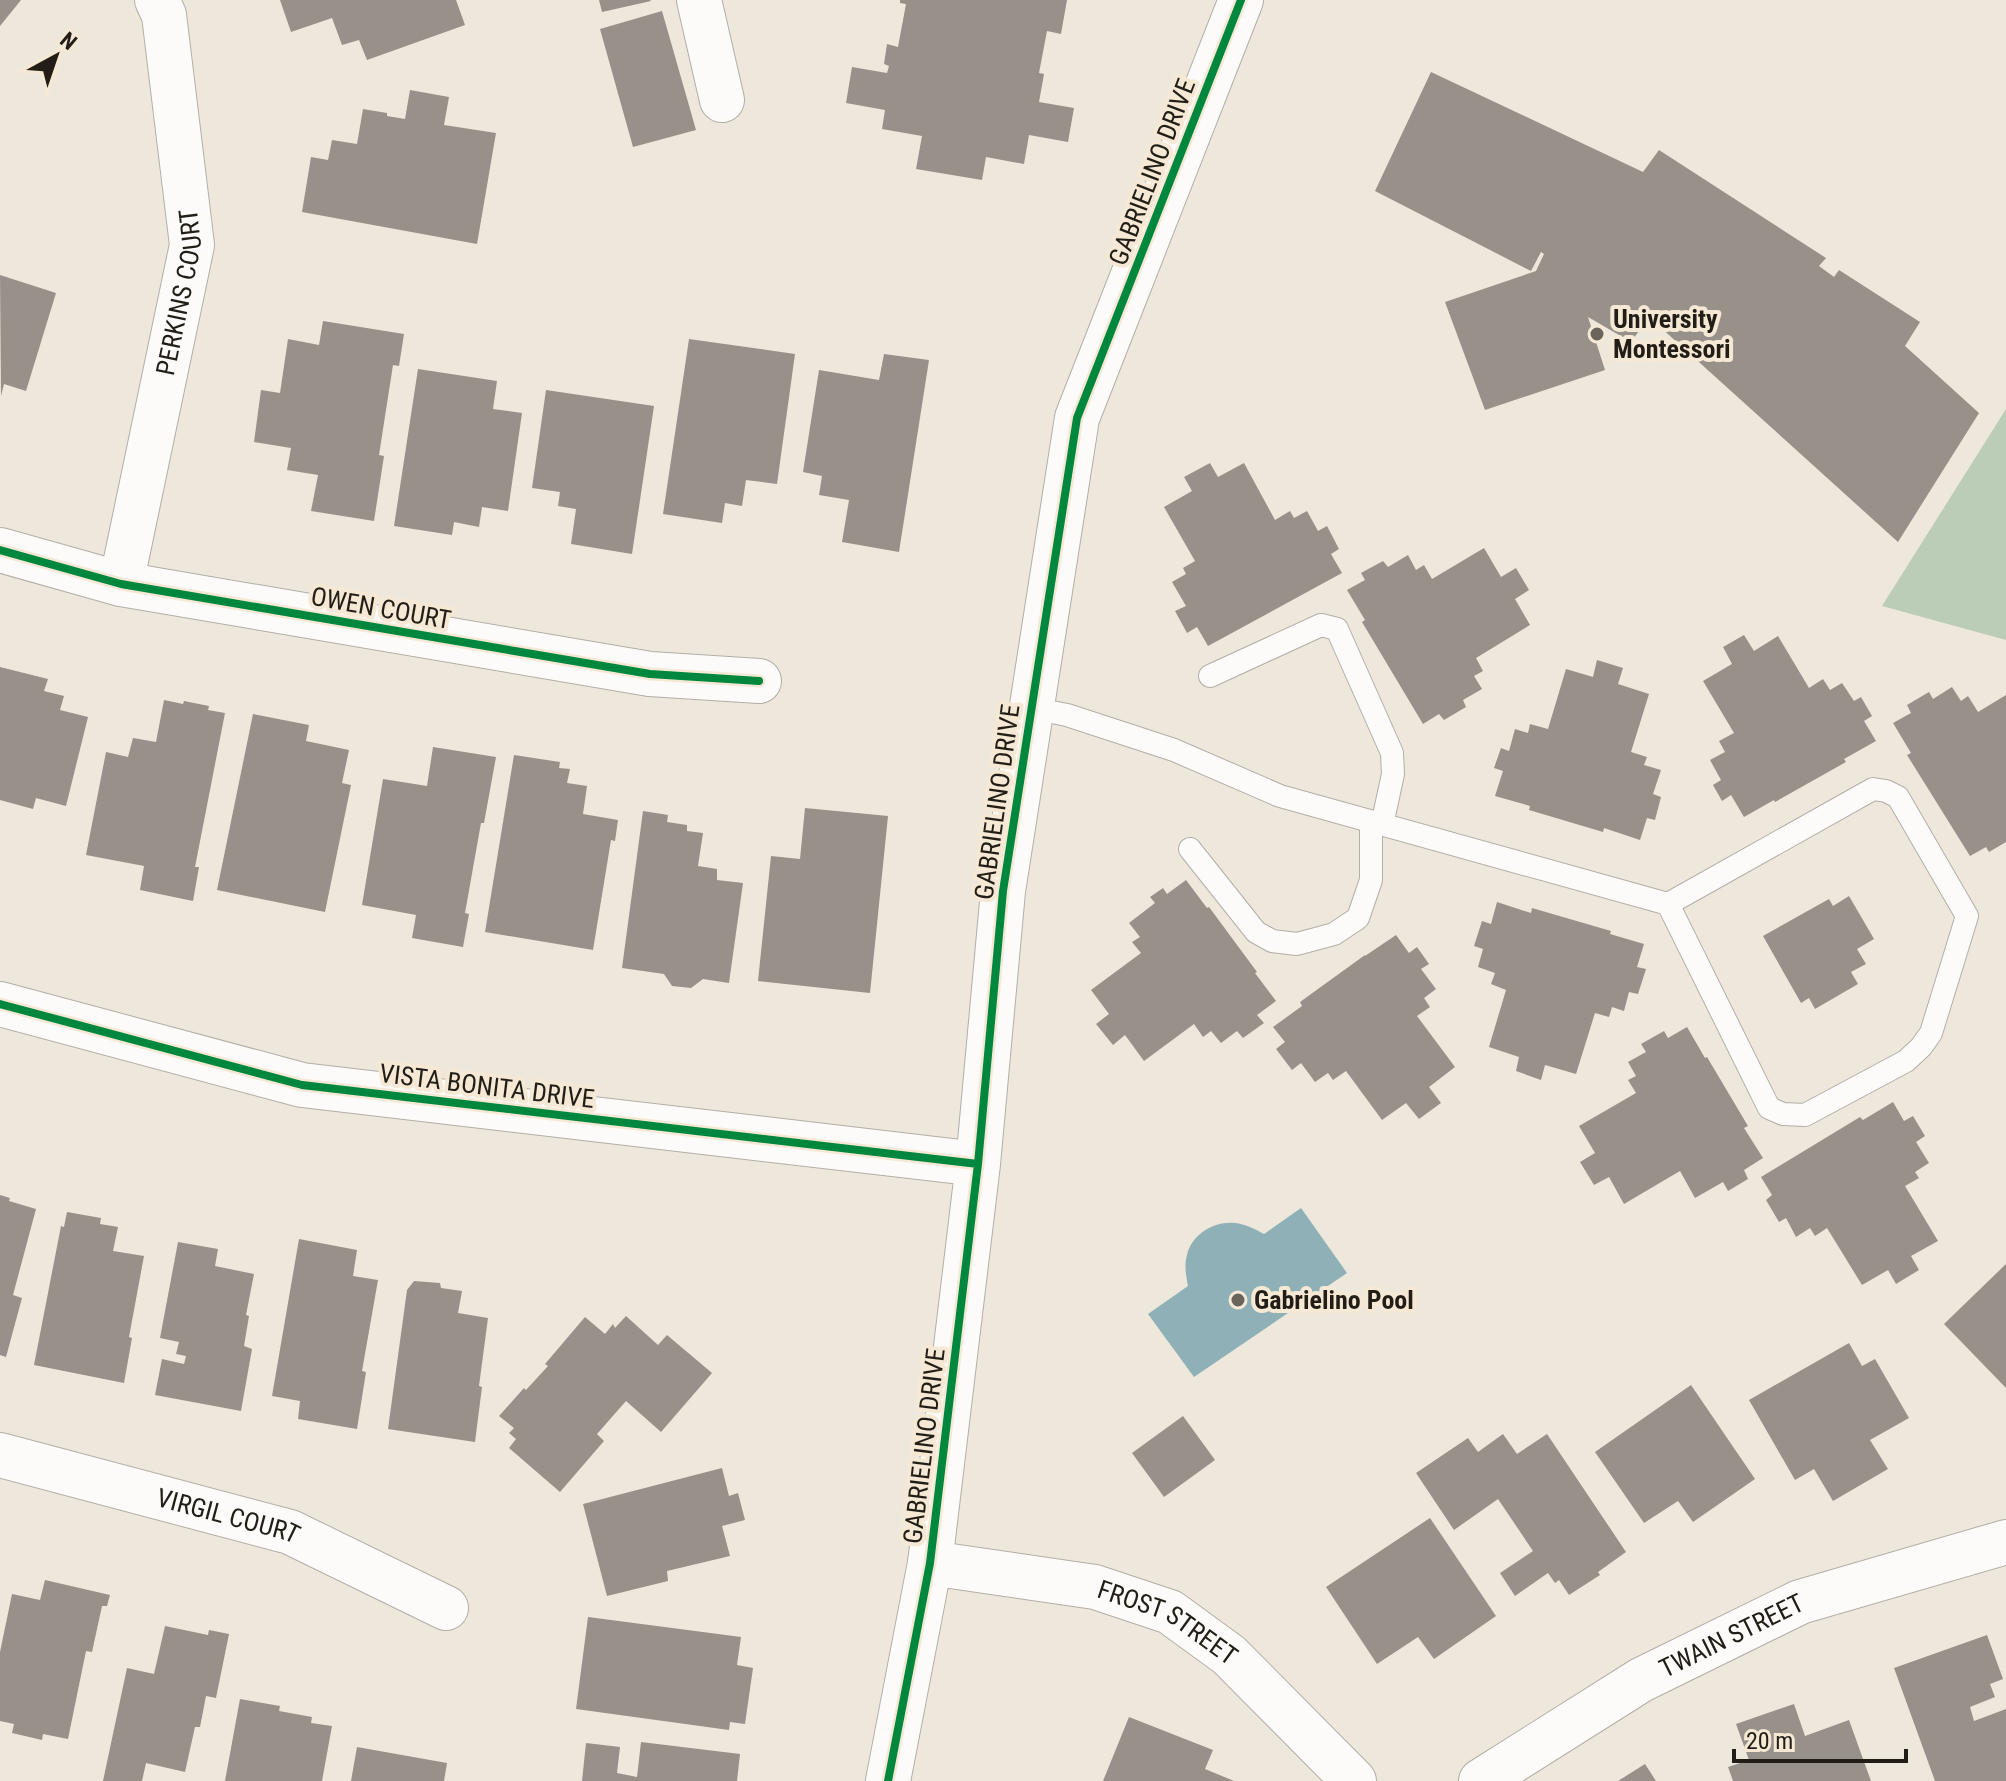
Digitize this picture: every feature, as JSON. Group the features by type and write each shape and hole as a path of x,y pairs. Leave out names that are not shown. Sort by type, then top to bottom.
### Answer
{"street":[{"name":"PERKINS COURT","path":"121,584 192,245 164,15 157,0"},
{"path":"699,0 722,100"},
{"name":"GABRIELINO DRIVE","path":"888,1781 930,1563 978,1164 1003,891 1077,418 1241,0"},
{"name":"OWEN COURT","path":"0,550 121,584 650,674 759,681"},
{"name":"VISTA BONITA DRIVE","path":"0,1004 302,1085 978,1164"},
{"name":"VIRGIL COURT","path":"0,1455 290,1532 446,1608"},
{"name":"TWAIN STREET","path":"1481,1781 1641,1680 1800,1602 2006,1542"},
{"name":"FROST STREET","path":"930,1563 1095,1587 1170,1612 1229,1655 1354,1781"}],"lane":[{"path":"1190,849 1256,932 1272,941 1297,944 1334,934 1358,918 1371,880 1376,824 1393,774 1392,753 1337,629 1321,625 1210,676"},
{"path":"1031,708 1067,715 1174,750 1280,796 1668,904 1873,789 1886,791 1898,797 1967,916 1931,1033 1921,1047 1906,1061 1805,1115 1783,1114 1769,1108 1668,904"}],"green space":[{"path":"2006,409 2006,640 1882,606"}],"water":[{"name":"Gabrielino Pool","path":"1301,1208 1347,1273 1194,1377 1148,1314 1188,1286 1187,1255 1194,1241 1205,1230 1227,1223 1242,1224 1264,1234"}],"building":[{"path":"0,0 21,0 0,26"},
{"path":"280,0 456,0 465,25 367,60 359,40 342,45 332,18 291,32"},
{"path":"599,0 650,0 651,1 602,12"},
{"path":"900,0 1067,0 1061,34 1047,31 1039,73 1044,74 1039,102 1074,108 1068,142 1029,135 1024,164 986,157 982,180 916,169 922,136 882,129 885,110 846,103 852,67 887,73 889,66 884,64 887,44 898,47 906,4 900,3"},
{"path":"662,11 696,130 633,147 600,29"},
{"path":"1431,72 1643,172 1659,150 1826,258 1819,266 1834,277 1839,270 1920,322 1905,346 1979,413 1898,542 1649,317 1631,342 1588,317 1605,370 1485,410 1445,302 1536,271 1544,254 1541,252 1531,271 1375,191"},
{"path":"410,90 449,97 444,125 496,133 477,244 302,212 311,157 328,160 332,140 357,144 363,109 405,119"},
{"path":"0,275 56,293 26,391 4,384 1,396"},
{"path":"323,321 404,334 399,366 393,365 379,455 384,456 374,521 311,511 318,475 287,470 291,448 254,442 261,390 280,393 288,339 319,345"},
{"path":"689,339 795,354 777,484 746,480 742,506 725,503 722,523 663,514"},
{"path":"884,354 929,360 899,552 842,542 849,500 819,495 822,476 803,472 819,370 879,380"},
{"path":"418,369 497,381 493,409 522,413 508,511 482,507 479,527 454,522 452,535 394,526"},
{"path":"546,390 654,406 632,554 571,544 576,509 558,506 560,492 532,488"},
{"path":"1210,463 1218,477 1244,463 1275,520 1290,511 1294,518 1307,511 1318,531 1327,526 1339,549 1331,554 1342,573 1208,646 1197,627 1187,633 1175,611 1186,606 1172,582 1186,574 1183,568 1195,561 1164,507 1192,491 1184,477"},
{"path":"1484,548 1501,577 1516,568 1529,590 1515,599 1530,625 1476,658 1483,671 1474,676 1482,689 1463,700 1466,707 1444,720 1439,714 1423,724 1362,622 1365,620 1347,590 1365,580 1361,573 1383,561 1388,567 1408,555 1416,570 1424,565 1432,579"},
{"path":"1744,635 1754,651 1778,636 1809,688 1823,679 1830,690 1842,683 1854,701 1861,697 1872,716 1864,721 1876,741 1844,759 1846,762 1744,817 1731,795 1722,801 1713,785 1721,780 1710,760 1725,752 1719,741 1734,733 1703,681 1732,664 1723,647"},
{"path":"1597,660 1623,668 1618,684 1649,694 1631,752 1647,757 1644,765 1661,770 1653,794 1661,797 1655,820 1647,818 1640,840 1529,810 1530,806 1495,796 1503,771 1494,768 1501,748 1509,751 1515,729 1528,733 1530,724 1548,729 1566,669 1593,677"},
{"path":"0,667 48,679 44,691 64,696 60,710 88,717 66,806 36,798 33,809 0,800"},
{"path":"1952,687 1961,701 1968,696 1978,712 2006,695 2006,842 1989,852 1986,847 1970,856 1907,755 1911,753 1893,723 1911,713 1907,705 1929,692 1933,699"},
{"path":"164,700 209,706 208,710 225,713 195,867 199,867 193,901 140,890 144,866 86,855 106,752 128,757 133,738 156,742"},
{"path":"253,714 309,725 306,741 349,750 342,783 351,785 325,912 217,890"},
{"path":"433,747 496,757 465,913 469,914 463,947 412,938 416,915 362,905 383,779 427,786"},
{"path":"514,755 560,762 559,768 570,769 567,783 587,786 583,814 618,820 615,841 611,840 593,950 485,932"},
{"path":"805,808 888,816 870,993 758,981 771,856 800,859"},
{"path":"643,811 668,815 667,822 687,825 687,831 703,833 698,866 717,869 717,880 743,883 729,983 703,979 691,988 672,986 664,974 622,968"},
{"path":"1186,880 1276,1001 1257,1015 1264,1023 1243,1038 1237,1031 1221,1043 1211,1031 1203,1037 1194,1024 1144,1061 1125,1035 1113,1045 1096,1024 1109,1014 1091,990 1141,953 1132,942 1140,937 1129,923 1155,903 1150,897 1163,888 1167,894"},
{"path":"1849,896 1874,939 1857,949 1866,964 1851,972 1858,984 1815,1009 1809,998 1801,1003 1763,936 1829,899 1833,906"},
{"path":"1497,902 1531,913 1532,908 1644,944 1637,967 1646,969 1638,994 1629,992 1624,1011 1612,1007 1609,1017 1595,1013 1576,1074 1545,1065 1541,1080 1516,1071 1519,1057 1489,1047 1506,990 1491,984 1495,973 1478,967 1483,949 1474,946 1482,921 1491,924"},
{"path":"1396,935 1409,953 1417,947 1429,964 1421,969 1436,989 1424,998 1430,1007 1417,1016 1455,1067 1429,1087 1441,1103 1419,1119 1406,1103 1382,1120 1346,1071 1333,1080 1328,1073 1315,1082 1301,1063 1292,1070 1276,1049 1285,1042 1273,1027 1302,1006 1300,1002"},
{"path":"1687,1027 1748,1126 1744,1128 1763,1158 1744,1170 1748,1179 1728,1191 1723,1182 1695,1198 1680,1171 1624,1204 1609,1177 1594,1185 1580,1162 1595,1153 1579,1126 1636,1093 1628,1080 1636,1076 1628,1062 1646,1052 1641,1044 1664,1031 1668,1038"},
{"path":"1893,1102 1904,1121 1913,1116 1925,1136 1916,1142 1929,1163 1915,1172 1919,1178 1905,1186 1938,1241 1911,1256 1919,1270 1896,1284 1888,1270 1862,1285 1827,1228 1815,1236 1810,1228 1796,1237 1786,1218 1779,1222 1766,1200 1772,1195 1761,1177 1860,1117 1863,1120"},
{"path":"0,1195 36,1209 13,1295 22,1298 6,1357 0,1355"},
{"path":"67,1212 101,1218 100,1224 118,1227 113,1251 144,1256 124,1383 34,1365 61,1226 64,1227"},
{"path":"299,1239 357,1250 353,1276 378,1280 362,1371 366,1372 357,1429 298,1419 300,1401 272,1396"},
{"path":"178,1242 218,1249 215,1266 254,1274 244,1346 252,1349 241,1411 155,1395 162,1359 184,1364 186,1356 176,1354 179,1342 160,1338"},
{"path":"2006,1264 2006,1388 1944,1324"},
{"path":"414,1281 440,1283 441,1288 462,1291 458,1313 488,1318 475,1442 388,1429 407,1290"},
{"path":"626,1316 658,1345 667,1335 712,1373 661,1432 626,1401 597,1434 604,1441 560,1492 509,1448 516,1439 509,1433 514,1428 499,1416 548,1366 545,1364 585,1317 605,1334"},
{"path":"1849,1343 1862,1366 1875,1359 1909,1418 1870,1440 1888,1469 1833,1501 1814,1469 1795,1480 1749,1400"},
{"path":"1691,1385 1755,1479 1693,1522 1678,1501 1644,1523 1595,1452"},
{"path":"1183,1416 1215,1460 1164,1497 1132,1453"},
{"path":"1503,1434 1517,1454 1547,1434 1626,1552 1598,1572 1600,1575 1569,1595 1559,1580 1555,1583 1548,1573 1515,1596 1500,1573 1533,1551 1498,1499 1454,1530 1416,1473 1468,1438 1478,1452"},
{"path":"722,1468 729,1496 738,1493 745,1520 722,1526 730,1556 667,1571 668,1581 607,1596 583,1504"},
{"path":"1430,1518 1496,1616 1434,1659 1418,1637 1377,1664 1326,1587"},
{"path":"45,1580 110,1595 107,1606 102,1606 92,1652 86,1651 68,1739 43,1734 42,1740 12,1733 14,1724 0,1721 0,1652 12,1594 40,1600"},
{"path":"588,1617 741,1637 737,1665 753,1668 745,1724 730,1722 729,1730 576,1709"},
{"path":"165,1626 208,1635 209,1630 229,1634 216,1698 206,1696 200,1727 195,1727 185,1772 146,1763 142,1781 103,1781 127,1668 154,1674"},
{"path":"1987,1635 2003,1679 1990,1684 1995,1697 1970,1707 1974,1721 2006,1709 2006,1781 1935,1781 1894,1668"},
{"path":"240,1699 280,1706 279,1711 312,1717 311,1723 332,1726 322,1781 225,1781"},
{"path":"1794,1704 1805,1736 1849,1720 1871,1781 1733,1781 1728,1767 1749,1760 1736,1724"},
{"path":"1129,1717 1213,1750 1205,1769 1234,1781 1103,1781"},
{"path":"641,1742 740,1754 737,1781 582,1781 586,1743 620,1747 617,1773 637,1777"},
{"path":"357,1747 447,1763 444,1781 351,1781"},
{"path":"1645,1764 1656,1781 1618,1781"}],"cycle path":[{"path":"888,1781 930,1563 978,1164 1003,891 1077,418 1241,0"},
{"path":"0,550 121,584 650,674 759,681"},
{"path":"0,1004 302,1085 978,1164"}],"place":[{"name":"University Montessori","path":"1597,334"},
{"name":"Gabrielino Pool","path":"1238,1300"}]}
